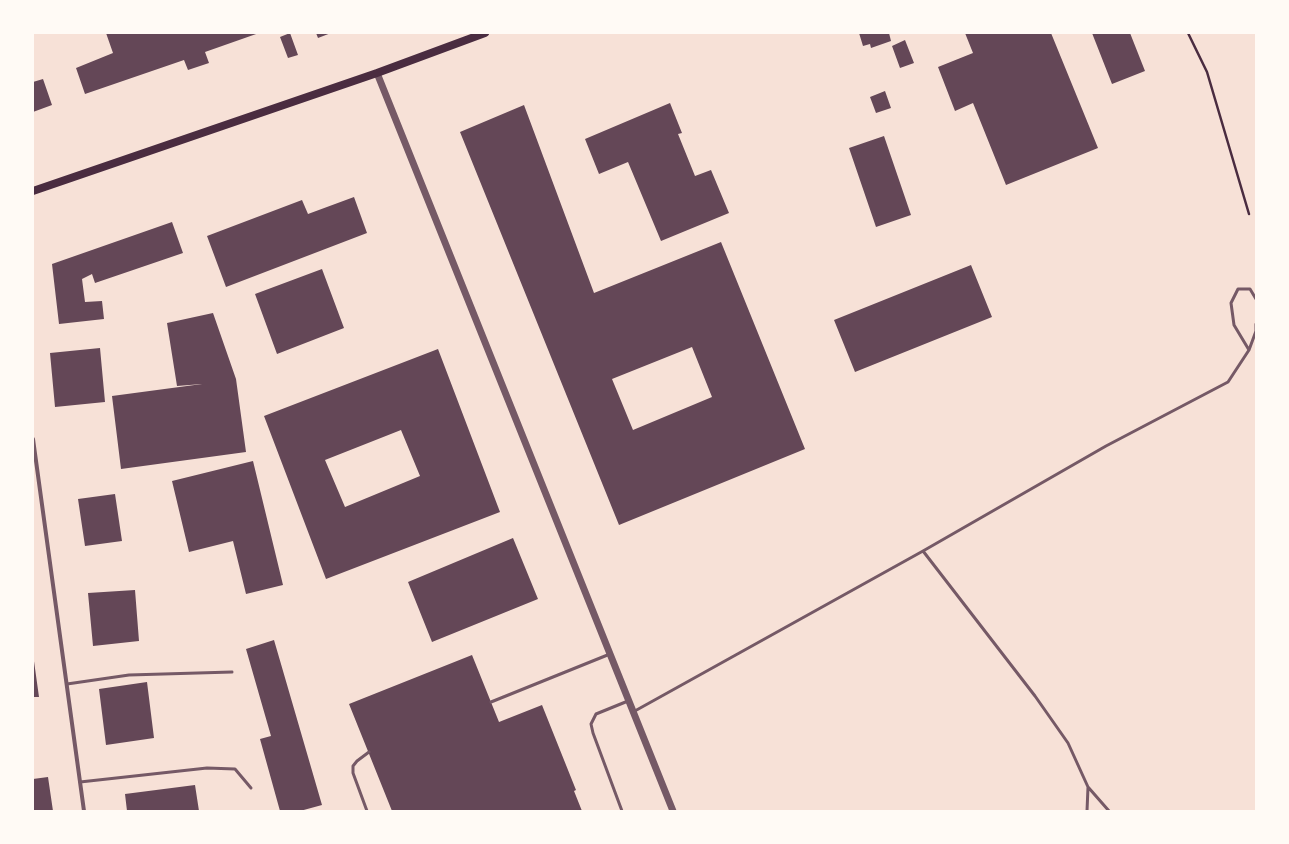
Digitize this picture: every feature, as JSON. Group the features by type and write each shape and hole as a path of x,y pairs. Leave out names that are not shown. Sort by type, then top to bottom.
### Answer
{"main road":[{"path":"33,192 377,73 485,33"}],"street":[{"path":"377,73 673,811"},
{"path":"33,439 84,811"}],"lane":[{"path":"1249,350 1234,325 1231,303 1238,289 1250,289 1256,299"},
{"path":"634,712 923,551 1106,446 1228,382 1249,350 1256,331 1256,324"},
{"path":"923,551 1035,696 1068,742 1088,787 1109,811"},
{"path":"491,702 610,654"},
{"path":"66,684 129,675 232,672"},
{"path":"622,811 591,724 596,714 629,700"},
{"path":"367,811 353,773 353,766 356,761 369,752"},
{"path":"80,782 207,768 235,770 251,788"},
{"path":"1086,811 1088,787"}],"path":[{"path":"1188,33 1207,72 1249,214"}],"building":[{"path":"106,33 259,33 205,52 209,63 188,70 184,60 85,94 76,68 113,53"},
{"path":"290,33 298,55 288,58 280,37"},
{"path":"316,33 331,33 318,38"},
{"path":"859,33 889,33 891,41 871,48 870,44 863,46"},
{"path":"965,33 1051,33 1098,148 1006,185 973,103 955,111 938,67 973,53"},
{"path":"1092,33 1130,33 1145,71 1112,84"},
{"path":"905,40 914,63 900,68 892,46"},
{"path":"43,79 52,105 33,112 33,82"},
{"path":"885,91 891,108 876,113 870,97"},
{"path":"670,103 682,133 678,134 695,176 711,170 729,213 661,241 628,162 599,174 585,139"},
{"path":"524,105 594,293 721,242 805,449 619,525 460,132","holes":["692,347 712,397 633,430 612,379"]},
{"path":"884,136 911,215 876,227 849,148"},
{"path":"354,197 367,233 226,287 207,236 302,200 308,214"},
{"path":"172,222 183,253 95,283 92,274 82,279 85,302 102,301 104,319 59,324 52,264"},
{"path":"971,265 992,317 855,372 834,320"},
{"path":"322,269 344,328 277,354 255,294"},
{"path":"213,313 236,379 246,452 121,469 112,396 202,384 177,386 167,323"},
{"path":"100,348 105,402 55,407 50,353"},
{"path":"438,349 500,512 326,579 264,416","holes":["401,430 420,476 345,507 325,460"]},
{"path":"253,461 283,585 246,594 233,541 189,552 172,481"},
{"path":"115,494 122,541 85,546 78,499"},
{"path":"513,538 538,599 432,642 408,582"},
{"path":"135,590 139,641 93,646 88,593"},
{"path":"274,640 322,805 300,811 280,811 260,739 271,736 246,649"},
{"path":"33,654 39,697 33,697"},
{"path":"472,655 499,722 542,705 576,790 574,791 582,811 392,811 349,704"},
{"path":"147,682 154,738 106,745 99,689"},
{"path":"48,777 53,811 33,811 33,779"},
{"path":"195,785 199,811 127,811 125,794"}]}
